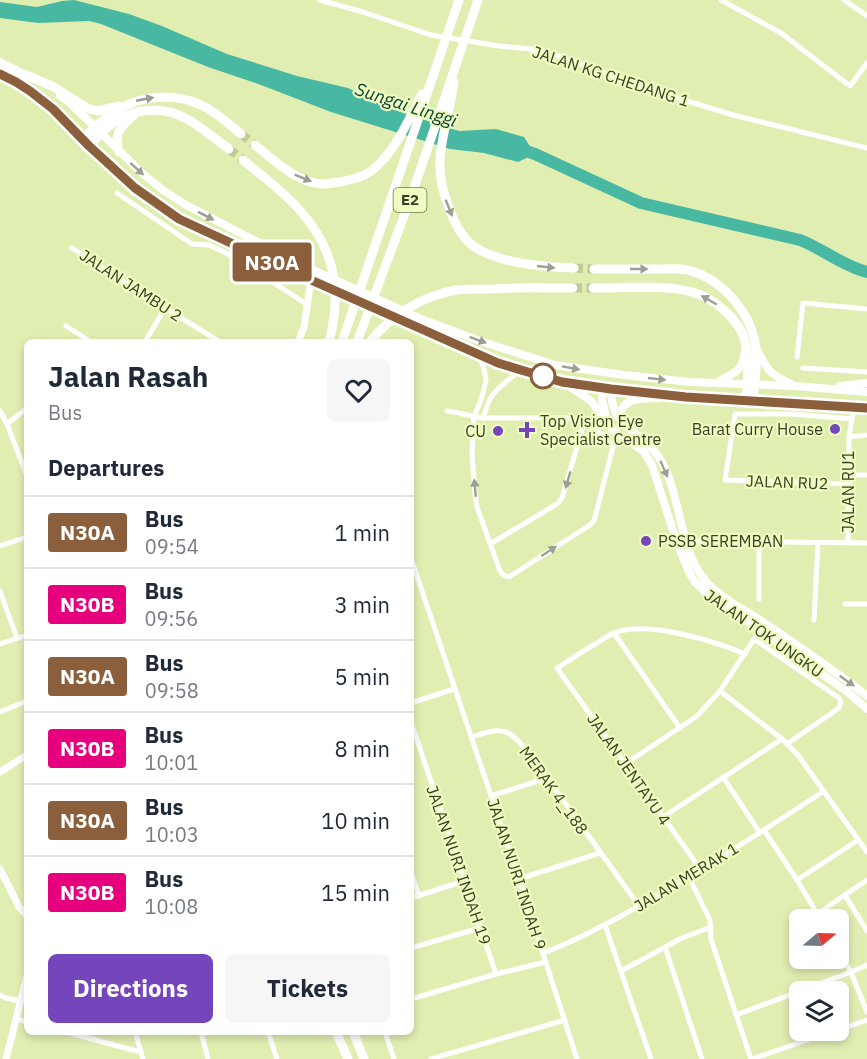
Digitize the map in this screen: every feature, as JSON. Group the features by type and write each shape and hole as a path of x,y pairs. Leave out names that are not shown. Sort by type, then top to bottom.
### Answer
{"highway":[{"name":"E2","path":"343,339 459,0"},
{"name":"E2","path":"358,339 428,147 478,0"},
{"path":"458,59 440,151 440,174 445,197 456,224 474,247 489,255 541,267 574,268"},
{"path":"0,62 52,86 89,109 98,111 152,97 187,99 212,111 241,134"},
{"path":"255,145 290,172 311,181 331,184 360,178 377,167 397,140 436,69"},
{"path":"0,74 30,91 53,109 85,143 135,188 179,219 479,355 521,370 562,382 686,397"},
{"path":"26,75 68,101 142,173 186,205 304,266 421,319 555,365 690,382 795,386 867,392"},
{"path":"85,143 98,130 104,119 125,105"},
{"path":"98,130 137,112 160,111 177,114 189,120 229,149"},
{"path":"119,152 117,142 119,130 137,112"},
{"path":"243,160 294,204 310,223 323,244 329,258 336,294 330,339"},
{"path":"594,268 685,269 703,275 737,303 745,316 764,363 774,376 795,386"},
{"path":"373,339 382,328 411,306 457,290 573,288"},
{"path":"593,288 671,288 697,293 717,304 738,325 746,343 750,400"},
{"path":"716,383 736,374 744,360 746,343"},
{"path":"750,384 756,347"},
{"path":"594,371 608,386"},
{"path":"608,386 624,375"},
{"path":"562,382 591,401 612,429"},
{"path":"822,388 867,383"},
{"path":"618,418 621,408 632,400 686,397 867,408"},
{"path":"337,1035 348,1059"},
{"path":"354,1035 364,1059"}],"main road":[{"path":"608,386 618,418"},
{"path":"608,386 602,400 606,418 612,429"},
{"name":"JALAN TOK UNGKU","path":"618,418 649,445 667,471 682,542"},
{"name":"JALAN TOK UNGKU","path":"612,429 644,452 652,465 682,542 703,579 711,588 867,709"},
{"name":"JALAN TOK UNGKU","path":"763,627 867,696"}],"street":[{"name":"JALAN KG CHEDANG 1","path":"320,0 360,10 431,34 553,54 658,92 722,112 867,148"},
{"path":"721,0 781,33 850,86 867,63"},
{"path":"843,0 867,16"},
{"path":"117,193 192,244 209,245 232,256 308,305"},
{"name":"JALAN JAMBU 2","path":"72,248 215,339"},
{"path":"299,339 304,327 311,280"},
{"path":"797,357 803,303 867,309"},
{"path":"147,339 165,308"},
{"path":"66,326 86,339"},
{"path":"447,411 474,417 483,418 576,419 609,440 613,447 594,521 509,576 503,575 500,571 477,507 475,494 472,453 474,417 486,380 479,355"},
{"path":"803,368 867,372"},
{"path":"483,418 489,400 501,386 521,370"},
{"path":"791,402 792,414 852,419"},
{"name":"JALAN RU1","path":"848,542 849,436 854,406"},
{"path":"7,424 24,410"},
{"path":"0,411 24,468"},
{"name":"JALAN RU2","path":"792,414 735,414 725,480 849,483"},
{"path":"490,544 557,504 562,498 584,423"},
{"path":"849,436 867,435"},
{"path":"849,476 867,476"},
{"path":"0,546 24,538"},
{"path":"759,541 759,599"},
{"path":"682,542 867,543"},
{"path":"814,620 818,542"},
{"name":"JALAN NURI INDAH 9","path":"414,567 578,1059"},
{"path":"0,591 16,638"},
{"path":"845,604 867,604"},
{"path":"625,764 697,716 720,691 763,627"},
{"path":"680,728 614,633 627,629 646,628 723,645 745,654"},
{"name":"JALAN JENTAYU 4","path":"614,633 556,668 701,870"},
{"path":"0,644 24,636"},
{"path":"663,817 723,777 839,708 841,702 839,698 754,639"},
{"path":"414,702 454,689"},
{"path":"720,691 785,741 798,755 867,852"},
{"path":"0,712 24,702"},
{"name":"MERAK 4_188","path":"472,737 497,730 505,731 518,739 639,906"},
{"name":"JALAN NURI INDAH 19","path":"414,731 496,974"},
{"path":"0,772 24,757"},
{"path":"723,777 797,880 815,909"},
{"path":"491,796 547,778"},
{"name":"JALAN MERAK 1","path":"543,953 563,946 639,906 701,870 824,791"},
{"path":"797,880 858,840"},
{"path":"519,879 600,853"},
{"path":"0,869 19,907 24,912"},
{"path":"689,877 706,912 711,927 711,939 752,1059 805,1041"},
{"path":"828,909 867,880"},
{"path":"414,881 419,896"},
{"path":"414,897 464,881"},
{"path":"845,895 867,931"},
{"path":"605,925 651,1059"},
{"path":"621,971 690,934 711,927"},
{"path":"414,947 480,928"},
{"path":"665,947 702,1059"},
{"path":"414,998 546,962"},
{"path":"736,1015 867,965"},
{"path":"849,969 867,1012"},
{"path":"6,1059 24,988"},
{"path":"0,995 21,1001"},
{"path":"17,1019 24,1021"},
{"path":"431,1059 565,1020"},
{"path":"849,1026 867,1020"},
{"path":"77,1035 140,1052"},
{"path":"136,1035 143,1059"},
{"path":"202,1035 208,1059"},
{"path":"269,1035 277,1059"},
{"path":"386,1035 394,1059"},
{"path":"457,1052 460,1059"}],"water":[{"path":"74,0 129,14 227,54 297,76 348,88 403,113 459,131 496,129 524,137 535,154 518,162 484,153 450,149 331,112 208,67 101,24 89,21 38,23 0,18 0,2 37,7"}],"waterway":[{"name":"Sungai Linggi","path":"520,149 641,203 800,240 850,266 867,272"}],"tunnel":[{"path":"241,134 255,145"},
{"path":"229,149 243,160"},
{"path":"574,268 594,269"},
{"path":"573,288 593,288"}],"bus line":[{"name":"N30A","path":"0,74 30,91 53,109 135,188 179,219 498,363 562,382 611,389 686,397 867,408"}],"place":[{"name":"Barat Curry House","path":"835,429"},
{"name":"Top Vision Eye Specialist Centre","path":"527,430"},
{"name":"CU","path":"498,431"},
{"name":"PSSB SEREMBAN","path":"646,541"}]}
